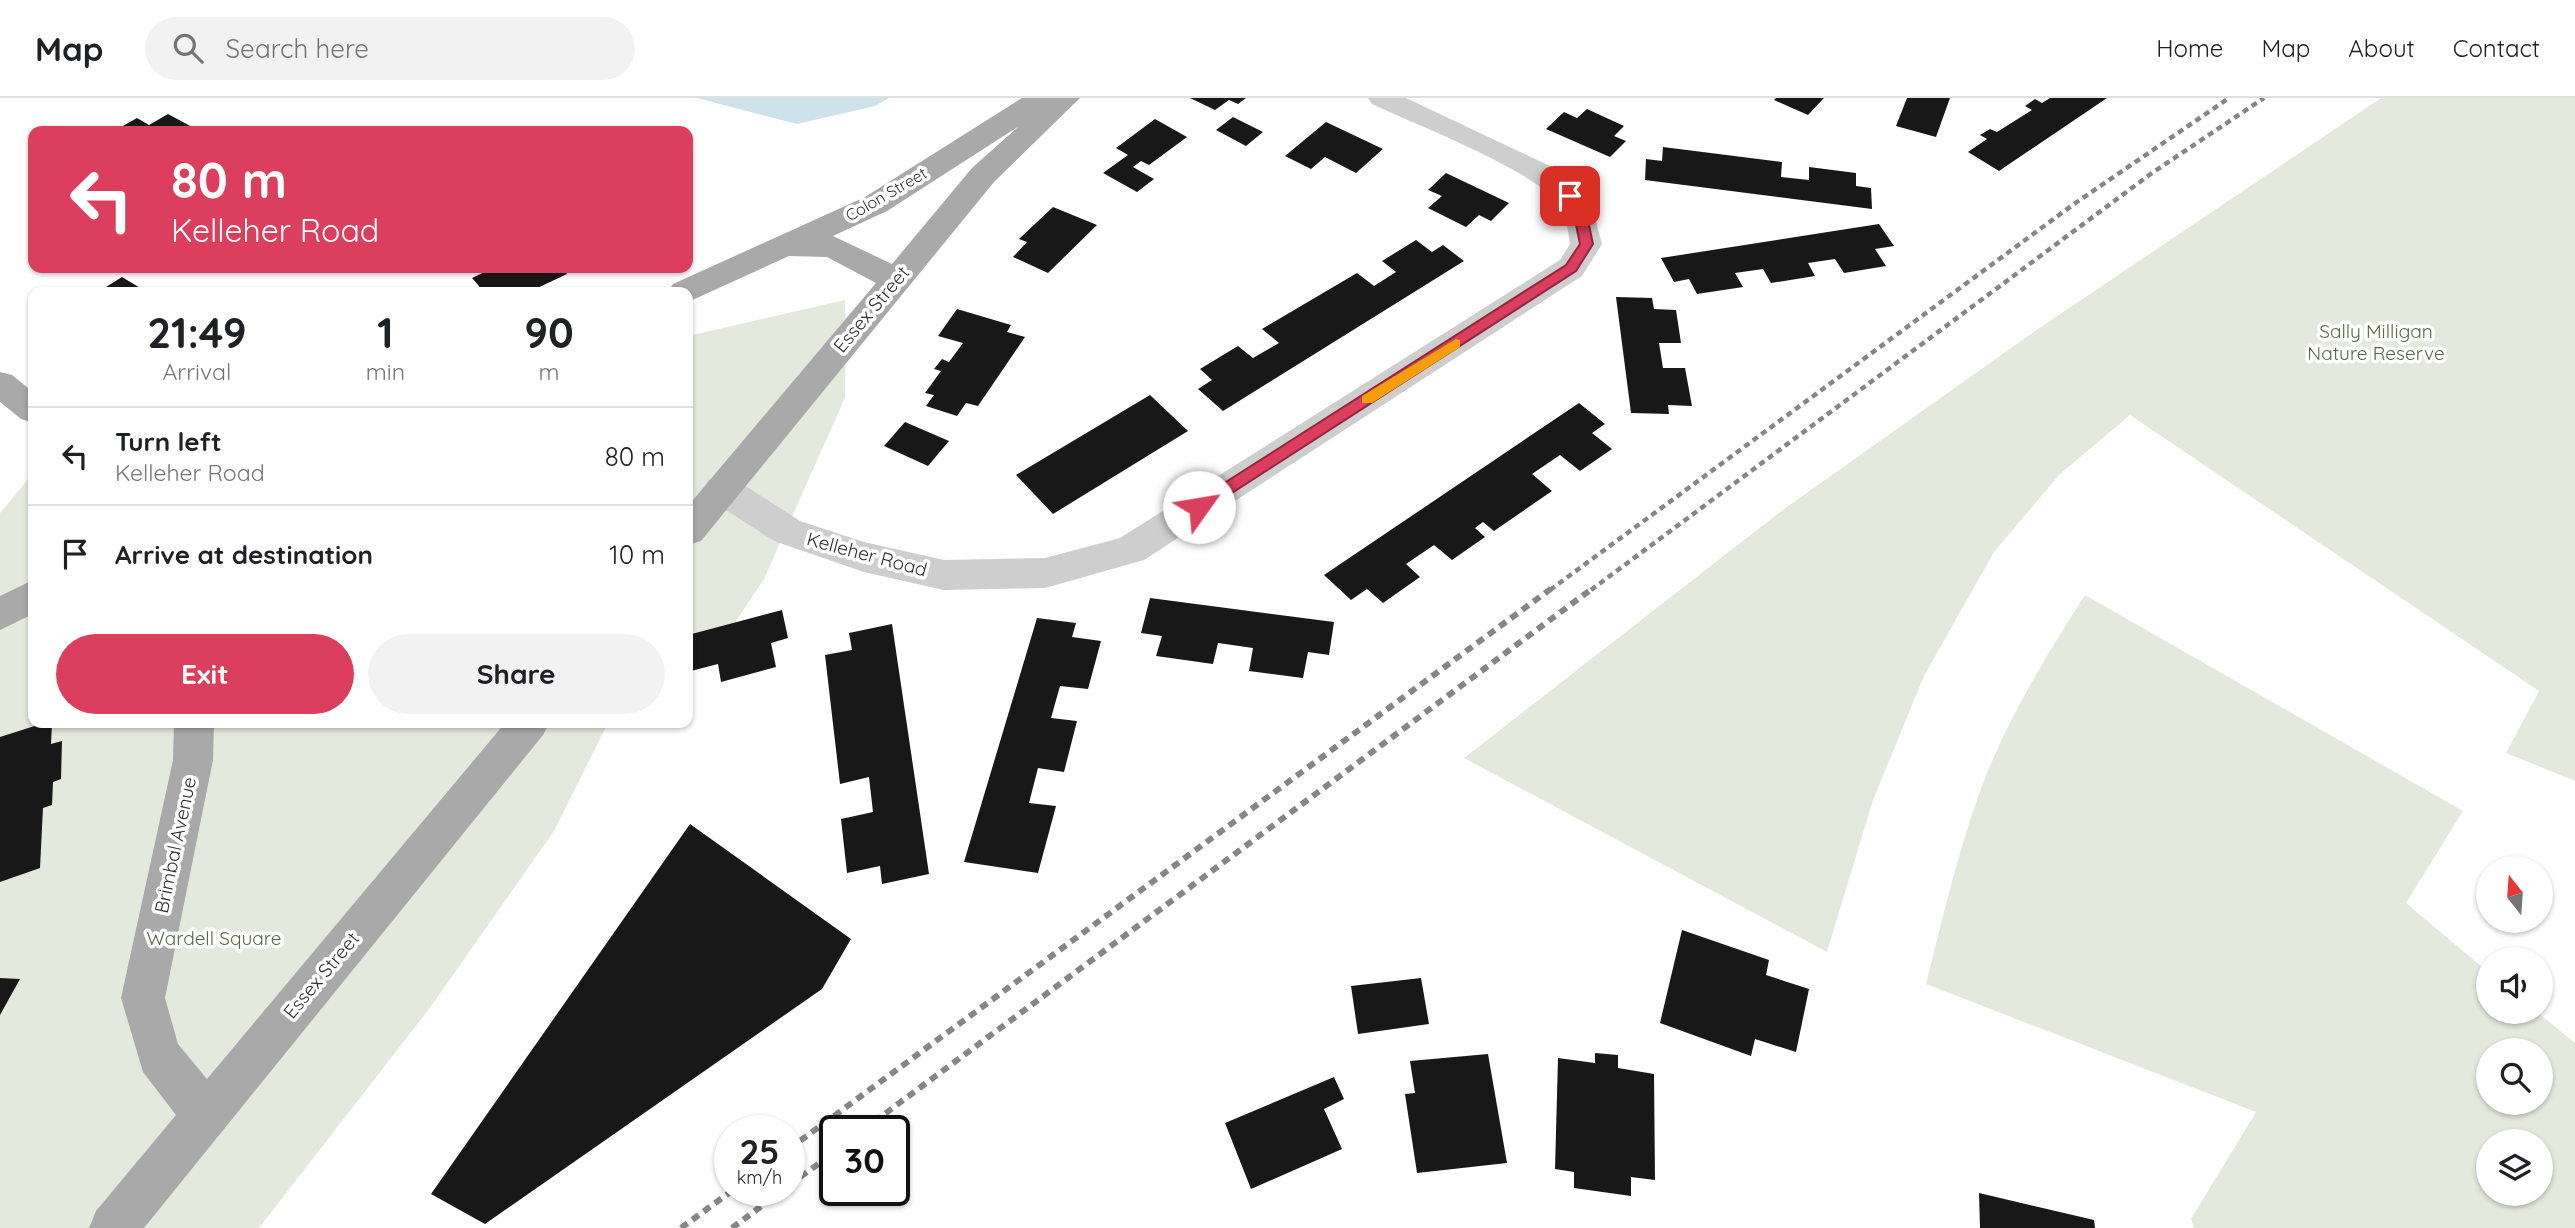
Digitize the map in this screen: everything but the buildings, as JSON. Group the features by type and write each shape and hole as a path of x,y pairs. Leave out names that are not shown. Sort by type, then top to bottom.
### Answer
{"main road":[{"name":"Colon Street","path":"693,288 876,204 1041,98"},
{"name":"Essex Street","path":"693,525 983,175 1066,98"},
{"path":"783,246 832,246 895,279"},
{"path":"0,384 28,406"},
{"path":"0,615 28,598"},
{"name":"Brimbal Avenue","path":"194,728 193,760 143,998 159,1056 206,1115"},
{"name":"Essex Street","path":"113,1228 526,728"}],"street":[{"name":"Kelleher Road","path":"722,489 787,531 864,557 944,575 1045,573 1131,550 1522,301 1571,268 1586,244 1582,220 1570,196 1536,171 1382,98"}],"green space":[{"name":"Sally Milligan Nature Reserve","path":"2381,98 2575,98 2575,781 2506,753 2539,691 2130,415 2060,474 1994,552 1924,676 1873,800 1827,952 1464,758 1784,509 2038,329"},
{"path":"845,300 845,398 764,579 716,651 693,663 693,335"},
{"name":"Wardell Square","path":"28,479 28,728 606,728 554,831 429,1009 259,1228 0,1228 0,513"},
{"path":"2085,595 2463,811 2406,903 2476,962 2476,1024 2552,1024 2575,1043 2575,1228 2194,1228 2191,1219 2256,1112 1926,984 1977,799 1997,750 2045,659"}],"water":[{"path":"697,98 889,98 875,106 797,124"}],"railway":[{"path":"1550,590 2074,204 2229,98"},
{"path":"1591,590 2152,173 2264,98"},
{"path":"805,1137 1552,588"},
{"path":"883,1115 1593,588"},
{"path":"805,1174 819,1163"},
{"path":"681,1228 714,1204"},
{"path":"732,1228 762,1206"}],"slow traffic":[{"path":"1367,400 1456,344"}],"route":[{"path":"1199,507 1571,268 1586,244 1582,220 1570,196"}]}
